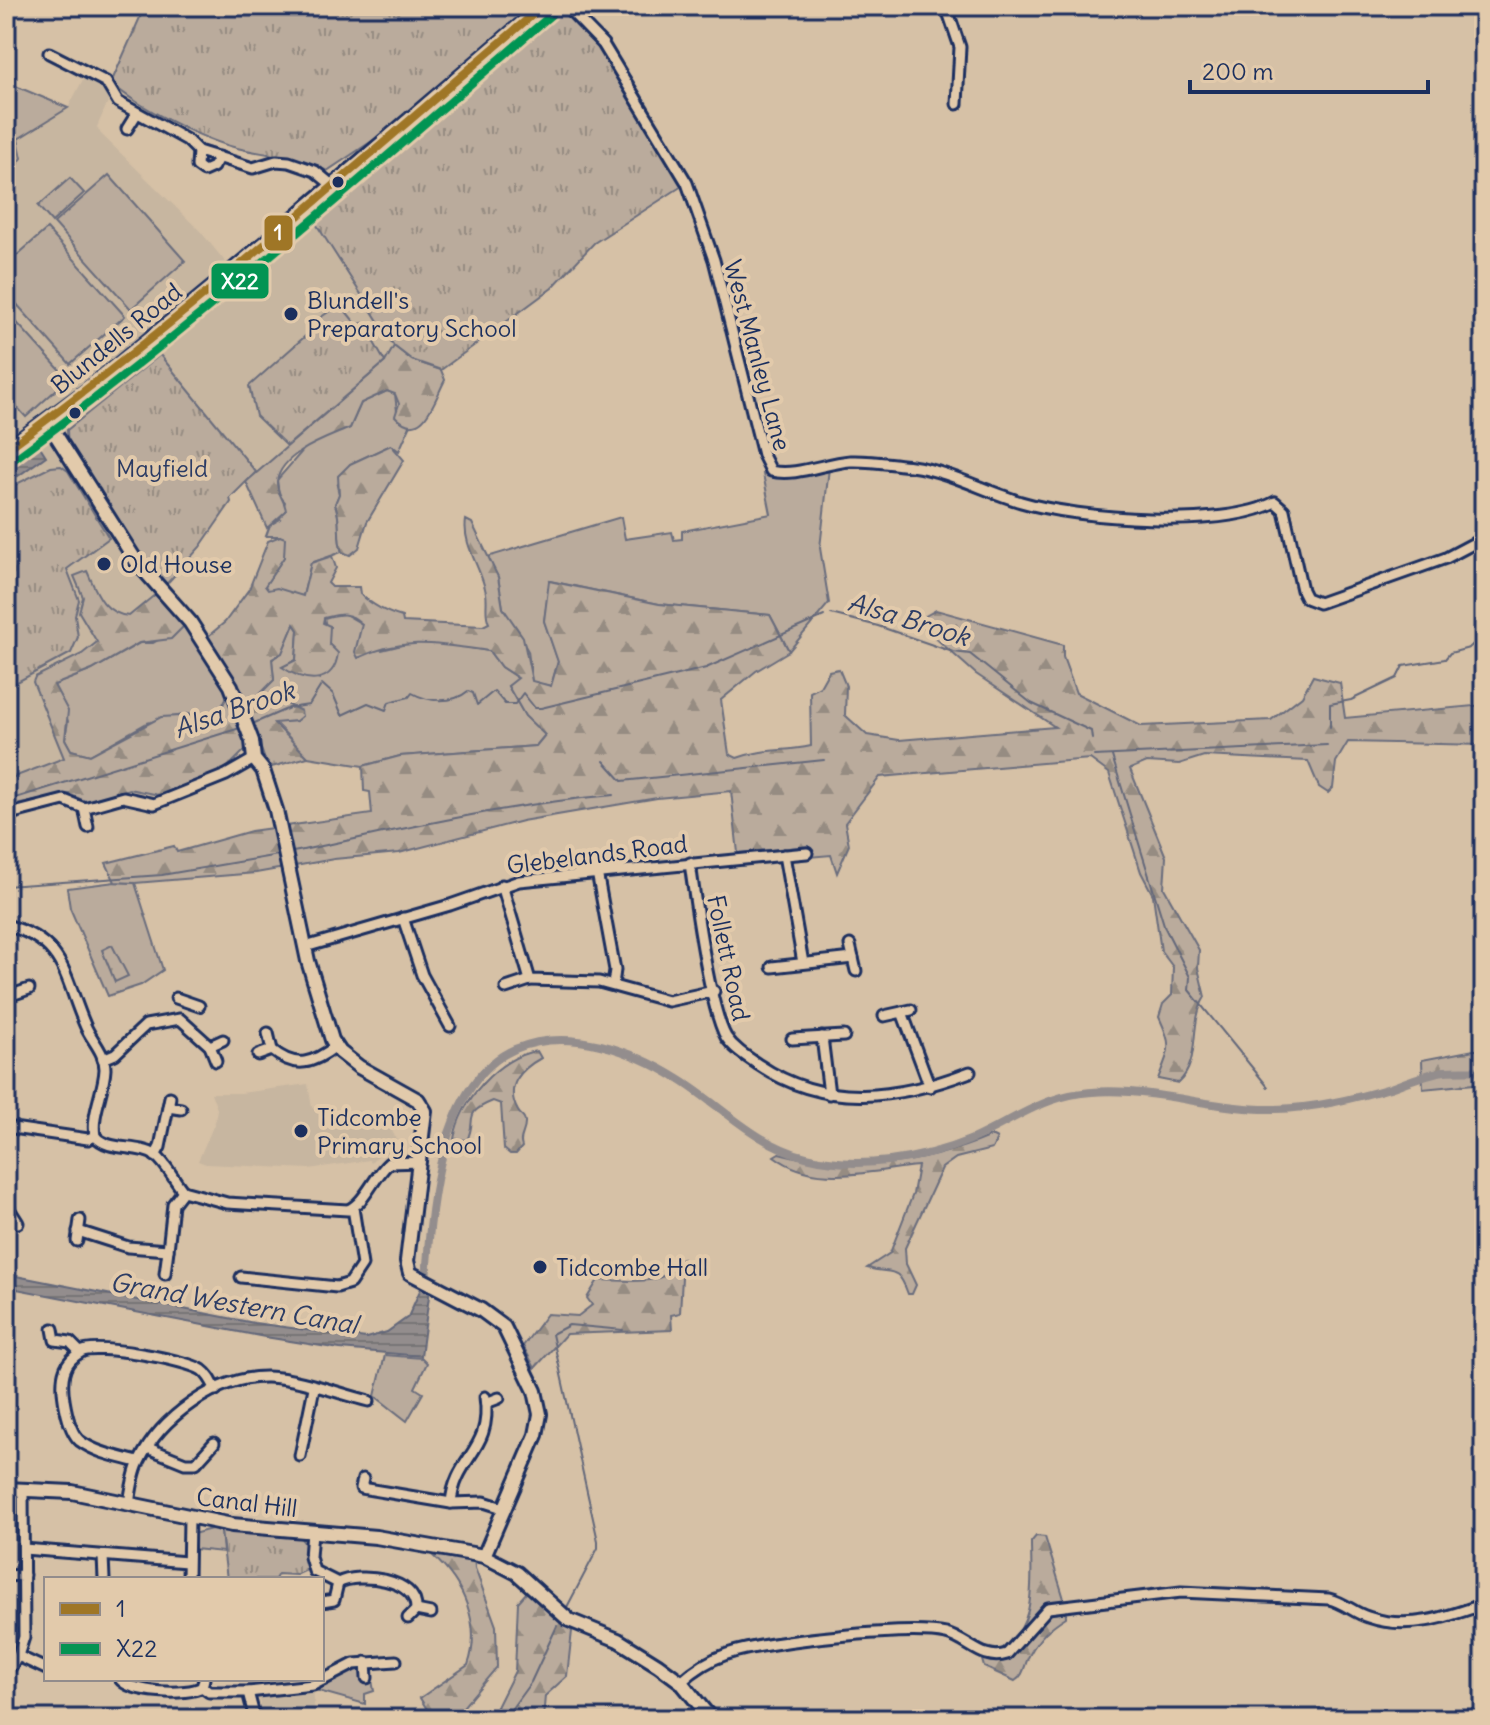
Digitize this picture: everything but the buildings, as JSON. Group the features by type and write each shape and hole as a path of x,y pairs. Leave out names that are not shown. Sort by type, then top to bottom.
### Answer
{"street":[{"name":"Blundells Road","path":"6,450 47,421 543,6"},
{"name":"West Manley Lane","path":"566,6 603,44 687,183 714,260 749,404 771,471 784,473 854,461 913,467 1044,508 1104,515 1202,518 1242,514 1275,502 1284,510 1302,590 1306,598 1319,603 1446,558 1484,538"},
{"path":"946,6 960,47 957,104"},
{"path":"49,53 106,82 118,102 187,140 198,151 253,168 276,161 289,162 315,171 332,185"},
{"path":"127,129 137,113"},
{"path":"198,151 197,166 204,171 213,167 219,157"},
{"path":"47,421 141,568 199,635 231,686 254,759 263,770 283,839 305,947 336,1046 359,1067 423,1106 426,1117 407,1261 410,1273 419,1281 481,1310 504,1327 535,1391 540,1414 536,1435 484,1556"},
{"path":"6,815 64,800 84,808 123,797 158,803 226,775 254,759"},
{"path":"84,808 88,827"},
{"name":"Glebelands Road","path":"305,947 502,885 597,872 807,853"},
{"path":"784,855 803,963"},
{"name":"Follett Road","path":"690,863 724,1034 736,1049 782,1079 829,1094 881,1096 930,1087 970,1072"},
{"path":"597,872 615,970 613,985"},
{"path":"502,885 536,980"},
{"path":"403,918 422,975 450,1027"},
{"path":"6,925 35,936 63,964 83,1022 103,1059 95,1136 101,1143 155,1156 183,1191 227,1203 353,1208"},
{"path":"850,945 856,971"},
{"path":"772,967 853,958"},
{"path":"506,988 536,980 613,985 668,1001 714,991"},
{"path":"6,997 29,989"},
{"path":"176,998 199,1006"},
{"path":"180,1019 188,1003"},
{"path":"884,1016 906,1011 930,1087"},
{"path":"103,1059 115,1054 146,1025 180,1019"},
{"path":"180,1019 210,1046 216,1061"},
{"path":"268,1033 272,1050"},
{"path":"792,1039 844,1036"},
{"path":"822,1037 829,1094"},
{"path":"210,1046 223,1040"},
{"path":"258,1055 272,1050 304,1064 316,1061 336,1046"},
{"path":"155,1156 169,1102 181,1109"},
{"path":"6,1127 88,1139 95,1136"},
{"path":"248,1274 337,1287 350,1283 362,1265 353,1208 389,1163 420,1162"},
{"path":"165,1274 173,1204 183,1191"},
{"path":"6,1204 17,1216"},
{"path":"257,1217 258,1204"},
{"path":"78,1231 128,1247 168,1250"},
{"path":"53,1329 56,1345 70,1342 80,1352"},
{"path":"138,1462 89,1446 77,1438 71,1428 63,1373 80,1352 102,1349 195,1366 211,1379 216,1390"},
{"path":"129,1504 138,1462 148,1448 178,1414 216,1390 259,1377 314,1388 355,1402 369,1401"},
{"path":"300,1456 314,1388"},
{"path":"451,1503 455,1481 487,1427 485,1400 499,1398"},
{"path":"304,1438 316,1440"},
{"path":"148,1448 198,1468 214,1443"},
{"path":"363,1479 361,1488 451,1503 484,1502 503,1508"},
{"name":"Canal Hill","path":"6,1489 72,1492 189,1518 376,1537 484,1556 517,1573 569,1620 618,1640 681,1682 711,1719"},
{"path":"6,1674 18,1656 24,1637 23,1489"},
{"path":"188,1577 189,1518"},
{"path":"312,1532 312,1567 324,1577"},
{"path":"24,1549 187,1562"},
{"path":"103,1556 104,1577"},
{"path":"6,1576 24,1575"},
{"path":"324,1577 338,1583 347,1579 400,1583 412,1591 416,1610"},
{"path":"324,1602 334,1600 338,1583"},
{"path":"681,1682 714,1659 748,1648 873,1635 928,1632 949,1635 984,1655 1000,1656 1014,1647 1048,1608 1141,1596 1195,1593 1329,1599 1349,1605 1370,1618 1399,1622 1438,1620 1484,1604"},
{"path":"416,1610 431,1613"},
{"path":"408,1618 416,1610"},
{"path":"18,1656 44,1668"},
{"path":"122,1681 139,1689 190,1692 203,1683 209,1692 248,1692 322,1683 354,1664 396,1661"},
{"path":"366,1662 367,1678"},
{"path":"248,1692 255,1719"}],"shaded area":[{"path":"145,6 534,6 387,131 327,171 306,160 235,148 125,98 110,97 97,127 101,134 200,231 237,276 282,239 313,219 559,7 682,186 594,243 552,288 441,370 393,367 256,472 230,498 231,502 178,574 38,690 66,765 6,784 6,175 22,158 18,139 68,108 89,68 111,82"},
{"path":"39,445 46,456 18,476 10,465"},
{"name":"Tidcombe Primary School","path":"308,1084 312,1108 383,1113 402,1151 379,1155 371,1163 369,1160 309,1169 206,1164 198,1161 215,1122 217,1109 211,1093 241,1093"},
{"path":"6,1274 254,1323 366,1338 387,1332 408,1317 422,1286 430,1289 421,1356 340,1349 265,1337 6,1287"},
{"path":"313,1690 315,1719 261,1719 259,1695"}],"green space":[{"path":"145,6 534,6 387,131 327,171 283,156 237,148 188,130 153,112 111,83"},
{"path":"559,7 603,48 682,186 594,243 552,288 441,370 412,360 394,346 313,219"},
{"path":"6,82 68,108 18,139 22,158 18,163 10,146 6,146"},
{"path":"109,175 185,261 131,309 54,223"},
{"path":"70,178 84,193 52,222 38,206"},
{"path":"47,229 125,316 70,364 6,292 6,265"},
{"path":"340,304 357,325 363,323 385,362 287,446 256,416 249,386 311,331 308,326"},
{"path":"10,315 68,379 26,417 6,395 6,319"},
{"path":"394,346 412,360 441,370 445,380 427,416 413,425 405,424 395,416 399,404 395,394 387,391 361,403 350,428 307,447 287,462 277,481 286,511 267,528 246,482 385,362"},
{"name":"Mayfield","path":"160,355 256,472 230,498 231,502 200,547 163,588 148,572 68,452 67,430"},
{"path":"387,391 395,394 398,420 411,424 399,451 391,445 350,464 337,486 339,494 335,504 342,552 311,563 303,596 268,590 264,587 284,557 280,536 266,536 270,525 280,519 285,502 279,495 277,480 311,441 350,428 361,403"},
{"path":"391,445 404,460 367,522 359,548 350,555 342,552 335,504 339,494 338,476 350,464"},
{"path":"61,466 68,471 109,538 67,569 79,600 75,615 78,637 71,653 6,688 6,489 51,467"},
{"path":"829,468 820,548 829,603 789,651 770,615 659,604 550,581 544,621 558,661 551,686 532,682 528,651 503,608 498,577 487,557 621,517 625,539 672,532 674,540 682,539 682,531 771,514 763,474"},
{"path":"466,520 472,523 498,577 503,608 523,637 532,681 551,686 558,662 544,621 549,581 659,604 770,615 789,651 756,671 721,700 729,754 737,758 811,746 810,692 820,687 829,671 839,669 846,686 845,715 867,735 899,740 1055,727 976,674 922,626 922,618 936,610 1063,645 1063,657 1076,693 1141,726 1271,720 1302,696 1313,676 1340,683 1345,718 1484,705 1484,745 1348,742 1336,762 1333,788 1328,793 1319,787 1308,761 1204,756 1179,764 1147,762 1130,769 1166,857 1164,888 1199,950 1198,968 1205,997 1197,1019 1190,1064 1178,1083 1158,1079 1168,1048 1159,1017 1163,1004 1172,995 1173,967 1161,951 1153,895 1141,872 1109,773 1090,759 880,777 845,823 849,845 837,873 831,855 809,857 808,846 738,853 731,791 657,798 522,821 399,853 334,859 256,873 115,882 106,863 174,846 177,852 251,831 372,814 370,792 364,791 363,766 400,756 536,746 545,735 525,716 508,686 518,678 501,667 489,651 438,644 407,644 358,658 355,652 362,624 353,617 340,615 324,618 323,623 330,626 329,644 338,653 335,664 325,676 309,678 282,667 296,660 298,630 294,624 282,653 272,659 274,680 260,694 261,702 273,697 301,711 302,716 296,721 274,723 308,757 268,768 236,680 206,638 225,622 249,589 268,541 280,536 285,538 284,557 265,586 268,590 277,588 303,596 311,563 332,556 336,568 328,583 332,587 359,587 360,594 365,598 402,617 403,622 483,626 489,623 486,593 467,539"},
{"path":"87,571 102,600 113,611 129,616 157,593 186,624 171,639 139,643 92,670 54,685 68,711 65,739 71,750 90,755 161,717 218,714 229,693 246,738 245,750 222,773 163,796 129,789 87,802 69,794 6,807 6,780 64,758 33,682 35,677 82,654 97,642 79,612 83,597 74,576"},
{"path":"343,613 362,624 359,642 382,650 422,640 489,651 501,667 519,679 508,686 525,716 545,735 536,746 400,756 363,766 308,757 274,722 296,721 280,699 264,704 260,694 274,680 272,660 285,645 294,624 298,630 296,660 283,667 320,679 329,644 324,617"},
{"path":"186,624 229,693 218,714 187,714 147,723 90,755 71,750 65,739 68,721 54,685 92,670 140,643 153,643"},
{"path":"115,882 135,883 163,970 141,985 108,996 70,908 67,888"},
{"path":"112,945 128,976 115,982 102,950"},
{"path":"1484,1050 1484,1083 1423,1089 1422,1060"},
{"path":"537,1051 541,1058 521,1073 514,1086 514,1102 525,1122 522,1147 516,1154 504,1149 501,1104 493,1101 474,1113 467,1140 454,1139 464,1110 483,1083 509,1062"},
{"path":"991,1136 997,1139 992,1149 956,1158 942,1168 905,1248 906,1264 916,1285 912,1294 908,1294 897,1274 867,1268 890,1253 913,1194 918,1166 826,1175 791,1166 774,1156 779,1153 834,1163 887,1164 939,1154"},
{"path":"683,1259 680,1313 671,1315 672,1330 566,1334 535,1368 523,1346 547,1314 578,1316 592,1305 587,1298 598,1280 635,1281 662,1277 670,1273 673,1262"},
{"path":"385,1355 422,1358 427,1363 415,1388 423,1393 407,1421 375,1396"},
{"path":"211,1529 221,1531 223,1552 194,1549 193,1534"},
{"path":"221,1531 299,1536 305,1544 307,1570 296,1575 227,1577"},
{"path":"1036,1536 1045,1537 1065,1602 1066,1617 1041,1637 1021,1676 1015,1681 984,1667 982,1660 986,1647 1000,1650 1012,1640 1027,1616 1031,1587 1031,1542"},
{"path":"433,1556 474,1557 496,1626 497,1667 453,1719 433,1719 420,1698 468,1665 472,1650 473,1635 467,1606 454,1579"},
{"path":"528,1591 572,1631 567,1676 545,1696 543,1719 491,1719 515,1671 518,1602"},
{"path":"356,1668 362,1671 363,1681 372,1680 374,1691 365,1694 365,1704 315,1690"}],"waterway":[{"name":"Alsa Brook","path":"831,614 878,626 953,652 970,654 1031,703 1091,731 1092,739"},
{"name":"Alsa Brook","path":"250,725 289,708 309,705 322,684 333,694 342,715 368,703 386,710 389,702 409,697 412,693 440,700 455,698 468,691 473,693 477,705 494,691 505,704 515,704 523,693 535,708 541,708 706,668 824,616"},
{"name":"Alsa Brook","path":"1330,727 1330,704 1351,700 1397,678 1403,666 1445,659 1450,653 1469,648 1484,634"},
{"name":"Alsa Brook","path":"6,801 240,728"},
{"name":"Alsa Brook","path":"1094,756 1327,745"},
{"path":"1112,756 1165,928 1190,977 1189,990 1268,1087"},
{"path":"604,761 622,781 824,760"},
{"path":"288,853 491,812 614,795"},
{"path":"6,886 162,875 278,855"},
{"name":"Grand Western Canal","path":"426,1285 435,1188 454,1119 469,1090 489,1066 515,1049 536,1043 579,1041 622,1051 680,1080 771,1143 806,1157 847,1163 911,1158 951,1147 1044,1103 1070,1095 1122,1092 1225,1106 1276,1109 1320,1105 1362,1096 1438,1072 1484,1070"},
{"path":"566,1609 598,1548 598,1541 552,1334 569,1325 623,1330"},
{"path":"504,1719 531,1682 557,1626"}],"transit line":[{"name":"1","path":"6,450 211,289 543,6"},
{"name":"X22","path":"13,460 219,298 551,15"}],"place":[{"name":"Blundell's Preparatory School","path":"291,314"},
{"name":"Old House","path":"104,564"},
{"name":"Tidcombe Primary School","path":"301,1131"},
{"name":"Tidcombe Hall","path":"540,1267"}]}
